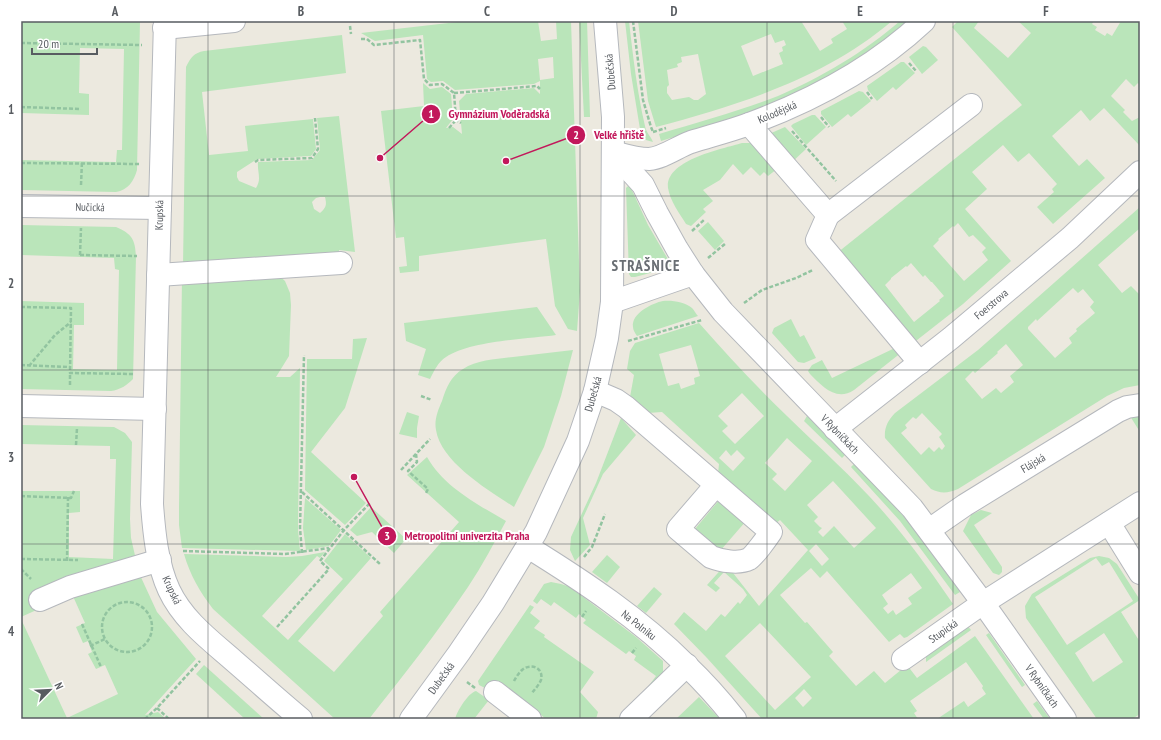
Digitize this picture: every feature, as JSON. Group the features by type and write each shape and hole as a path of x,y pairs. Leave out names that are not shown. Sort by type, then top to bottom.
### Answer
{"street":[{"path":"164,24 234,21"},
{"name":"Dubečská","path":"414,718 459,653 528,547 540,525 578,442 595,391 607,338 612,302 613,152 611,87 606,21"},
{"name":"Kolodějská","path":"613,152 641,158 655,158 684,145 749,124 808,99 855,74 884,55 924,21"},
{"name":"Krupská","path":"164,24 152,504 153,526 160,560 169,590 184,614 210,640 300,719"},
{"path":"920,363 817,240 828,216 971,105"},
{"path":"749,124 828,216"},
{"name":"V Rybníčkách","path":"613,152 643,185 656,213 677,249 699,268 723,312 912,508 983,603 1065,719"},
{"name":"Foerstrova","path":"835,429 920,363 1070,238 1140,172"},
{"name":"Nučická","path":"21,206 160,208"},
{"path":"158,275 341,263"},
{"path":"612,302 699,268"},
{"path":"595,391 616,400 626,407 716,485"},
{"name":"Flájská","path":"929,530 965,505 1118,411 1127,407 1140,405"},
{"path":"21,406 155,409"},
{"path":"983,603 1140,503"},
{"path":"1109,523 1140,573"},
{"name":"Na Polníku","path":"528,547 557,564 623,612 666,646 687,665 735,719"},
{"path":"40,600 70,587 160,560"},
{"name":"Stupická","path":"903,659 983,603"},
{"path":"631,719 687,665"},
{"path":"498,695 524,715"}],"path":[{"path":"633,21 643,100 655,136"},
{"path":"350,26 351,34"},
{"path":"362,39 367,39 374,45 420,40 424,79 430,85 442,84 454,93 537,86 540,89"},
{"path":"21,43 140,45"},
{"path":"449,128 456,120 454,93"},
{"path":"21,107 81,109"},
{"path":"255,162 258,160 312,158 318,149 315,118"},
{"path":"456,120 461,123"},
{"path":"653,132 667,127"},
{"path":"790,130 835,180"},
{"path":"21,163 137,164"},
{"path":"81,187 82,163"},
{"path":"695,228 705,219"},
{"path":"81,222 80,255 136,256"},
{"path":"699,268 726,243"},
{"path":"740,306 762,290 796,278 812,270"},
{"path":"21,307 71,308 70,383"},
{"path":"627,341 705,319"},
{"path":"29,366 55,335 71,322"},
{"path":"302,553 300,528 304,356"},
{"path":"21,365 70,368"},
{"path":"70,373 138,374"},
{"path":"421,396 432,400"},
{"path":"76,445 77,422"},
{"path":"400,470 430,439"},
{"path":"416,454 417,462 408,471 428,489 426,493"},
{"path":"21,496 71,498 74,491"},
{"path":"301,492 381,565"},
{"path":"68,497 67,560 70,587"},
{"path":"277,627 329,570 320,561 344,530 370,503"},
{"path":"583,558 592,547 605,514"},
{"path":"183,551 285,554 302,553 330,548"},
{"path":"21,559 66,560"},
{"path":"21,570 32,579"},
{"path":"122,601 130,601 145,608 150,615 153,623 152,632 144,647 127,653 111,647 105,639 102,633 104,616 114,604 122,601"},
{"path":"82,624 101,667"},
{"path":"91,646 105,639"},
{"path":"145,719 202,659"},
{"path":"498,695 521,671 533,666 538,668 541,674 541,679 524,715"},
{"path":"157,708 169,719"}],"green space":[{"path":"21,21 140,21 137,170 132,181 124,189 116,192 21,190 21,160 116,162 117,150 122,150 124,49 80,48 79,93 89,94 89,115 21,113"},
{"path":"466,21 538,21 541,41 557,39 556,21 571,21 580,291 577,331 568,329 555,306 546,239 419,256 419,271 400,273 399,267 407,266 404,237 396,238 381,111 424,106 423,83 430,89 442,87 451,94 453,119 446,128 453,127 462,134 459,101 466,94 534,88 540,94 540,81 534,84 455,90 443,81 431,82 427,79 423,35 375,41 361,33","holes":["553,57 554,78 540,80 538,59"]},
{"path":"579,21 587,21 590,117 584,117"},
{"path":"625,21 629,21 637,87 642,113 647,133 653,142 646,140 640,129 631,74"},
{"path":"638,21 801,21 820,51 833,43 831,39 847,29 842,21 892,21 839,59 810,74 749,99 656,127 648,101","holes":["771,34 775,43 784,40 786,45 782,47 783,51 779,53 783,64 753,76 741,46","698,54 706,94 698,100 694,100 689,97 672,100 667,93 667,87 669,85 667,70 678,67 677,64 682,62 681,57"]},
{"path":"900,21 914,21 892,40 821,83 746,115 661,141 659,134 764,101 810,81 858,53"},
{"path":"958,21 979,21 974,28 1008,58 1031,33 1018,21 1094,21 1092,24 1097,27 1095,30 1105,36 1107,33 1112,36 1121,21 1140,21 1140,85 1138,83 1134,87 1126,79 1111,96 1125,110 1123,112 1132,121 1140,117 1140,146 1104,108 1090,121 1081,110 1052,136 1079,166 1087,159 1105,178 1053,224 1037,207 1054,192 1052,189 1057,184 1029,153 1018,162 1003,145 972,172 987,189 965,209 1011,261 963,304 912,344 837,253 1022,105 952,27","holes":["958,223 969,237 973,235 986,248 982,252 988,260 964,281 933,246 939,240 938,239","911,263 923,277 925,275 944,296 914,322 885,285 891,278"]},
{"path":"342,35 346,73 202,92 209,155 248,151 245,126 313,119 316,149 311,156 257,159 237,172 239,181 256,188 259,182 258,162 312,160 320,150 317,118 339,116 355,252 339,250 339,254 183,266 186,67 193,56 204,51","holes":["325,197 326,206 320,213 314,209 312,202 316,198"]},
{"path":"923,46 926,47 938,60 922,74 909,57"},
{"path":"901,62 904,62 915,73 896,90 893,87 877,101 868,90 867,86"},
{"path":"859,91 863,92 871,101 851,117 848,114 832,127 821,114 821,111"},
{"path":"812,115 815,115 826,127 806,145 791,126"},
{"path":"785,127 806,149 791,163 769,134"},
{"path":"742,143 753,143 777,169 768,176 764,172 760,176 751,167 743,175 733,164 720,180 703,190 713,201 703,209 706,212 691,226 686,224 671,198 668,188 669,178 675,170 696,157"},
{"path":"628,186 631,188 648,225 669,261 669,268 635,277 631,277 629,274 626,188"},
{"path":"1140,207 1140,230 1139,229 1098,265 1122,293 1131,286 1140,295 1140,385 1124,388 1107,396 958,489 948,492 938,492 931,489 885,438 886,428 888,421 895,413 978,350","holes":["1073,288 1078,293 1083,289 1094,302 1090,307 1095,313 1076,329 1077,331 1069,338 1072,343 1055,358 1028,329 1028,327 1036,319 1037,321","1006,344 1023,365 1010,376 1014,382 1001,393 996,388 982,399 965,379 973,371 975,373 998,353 997,352","922,413 942,434 939,437 945,446 942,450 939,447 934,452 929,447 921,455 901,433 907,428 905,425 913,417 916,419"]},
{"path":"708,222 724,241 715,250 698,231"},
{"path":"21,225 116,227 126,232 132,238 135,245 136,256 133,379 123,387 111,391 21,389 21,301 84,303 84,325 74,325 73,369 117,370 119,270 115,269 114,258 21,255"},
{"path":"276,273 285,281 290,293 291,305 289,356 276,377 290,377 300,368 298,529 300,551 182,548 179,525 179,507 182,277"},
{"path":"663,301 674,301 686,304 692,308 698,316 637,336 633,328 635,317 649,306"},
{"path":"537,307 556,335 469,347 443,359 436,367 430,379 418,375 426,349 406,341 404,323"},
{"path":"791,319 800,337 804,335 816,358 804,363 798,362 772,333 774,328"},
{"path":"699,323 764,393 871,498 919,556 953,604 907,637 904,638 900,634 889,642 827,571 820,578 811,568 780,595 805,623 807,622 833,652 829,656 856,686 874,671 885,683 907,665 917,678 975,636 1034,719 937,719 964,701 968,707 986,694 982,688 983,686 966,662 910,701 917,711 914,713 918,719 762,719 674,624 684,612 706,631 721,614 725,617 738,602 740,604 747,595 743,589 724,572 714,583 720,588 716,592 707,585 726,564 759,606 808,550 780,520 775,524 718,474 719,464 662,412 648,413 630,397 634,375 627,369 630,351 635,343","holes":["691,345 700,376 694,378 695,384 681,389 679,383 668,386 659,354","742,393 764,416 735,444 722,431 728,426 718,416","787,438 812,461 785,491 772,479 777,474 765,463","726,450 731,456 737,450 745,458 733,471 719,458","833,481 876,528 854,548 834,526 823,537 818,532 822,528 814,521 818,517 807,505","816,544 829,559 822,566 809,551","911,573 922,588 908,598 912,604 896,615 893,610 888,614 883,608 888,604 882,595","760,623 811,677 775,710 725,656","804,689 812,698 803,707 795,698"]},
{"path":"367,338 345,408 311,452 366,503 345,525 305,490 307,359 352,359 353,339"},
{"path":"897,347 902,352 854,390 847,393 835,393 824,388 808,371 812,365 822,360 832,378"},
{"path":"573,350 561,396 544,447 514,507 479,484 456,464 447,453 440,442 436,430 436,419 439,408 447,387 452,379 455,375 469,366 494,359"},
{"path":"407,412 419,416 417,438 399,434"},
{"path":"1140,414 1140,432 1130,416"},
{"path":"807,416 846,454 842,458 804,421"},
{"path":"621,418 636,435 603,474 583,518 590,545 575,561 570,550 571,537 596,483"},
{"path":"21,425 114,427 125,433 132,442 131,538 139,573 157,612 196,659 145,715 158,712 166,719 21,719 21,619 67,718 118,694 105,665 96,669 88,654 92,652 88,641 83,643 76,627 85,623 72,594 21,617 21,491 80,491 80,512 69,513 69,557 113,559 116,459 110,459 110,446 21,444"},
{"path":"427,457 434,468 452,486 462,494 506,521 468,587 420,654 369,719 335,719 213,609 196,583 184,554 286,557 325,552 320,558 317,556 262,616 288,640 343,579 324,561 345,534 371,558 298,641 334,672 383,616 380,612 459,522 407,475"},
{"path":"855,463 909,522 960,592 955,595 900,521 851,467"},
{"path":"305,498 341,530 329,546 306,550 303,528"},
{"path":"720,499 746,521 720,551 695,529"},
{"path":"371,507 406,539 394,553 372,532 357,536 350,530"},
{"path":"981,510 992,513 974,525 1002,567 1002,572 999,575 993,573 963,531 971,515"},
{"path":"607,555 620,567 607,583 592,572"},
{"path":"1099,556 1109,558 1117,564 1140,600 1121,612 1140,642 1140,714 1132,719 1097,719 1026,618 1025,606 1032,594 1090,558","holes":["1096,558 1102,566 1109,562 1133,601 1067,645 1035,597","1104,633 1123,662 1093,682 1075,653"]},
{"path":"551,582 570,587 636,637 663,661 663,674 636,703 656,676 634,660 636,656 629,651 626,654 583,623 586,620 579,614 576,618 554,602 551,606 541,599 537,604 533,601 544,584"},
{"path":"654,587 662,594 646,613 637,606"},
{"path":"530,605 534,607 530,613 540,621 534,628 545,635 544,637 594,672 580,692 598,712 596,719 546,719 503,684 487,689 479,685 478,681"},
{"path":"967,625 971,630 926,662 926,655"},
{"path":"989,633 1025,685 1022,687 986,635"},
{"path":"204,665 264,719 245,719 196,674"},
{"path":"476,691 489,700 474,719 455,719 463,703 473,692"},
{"path":"699,697 720,719 676,719"},
{"path":"1037,701 1050,719 1044,719 1033,704"}],"place":[{"name":"Gymnázium Voděradská","path":"380,158"},
{"name":"Velké hřiště","path":"506,161"},
{"name":"Metropolitní univerzita Praha","path":"354,477"}],"district":[{"name":"STRAŠNICE","path":"646,265"}]}
